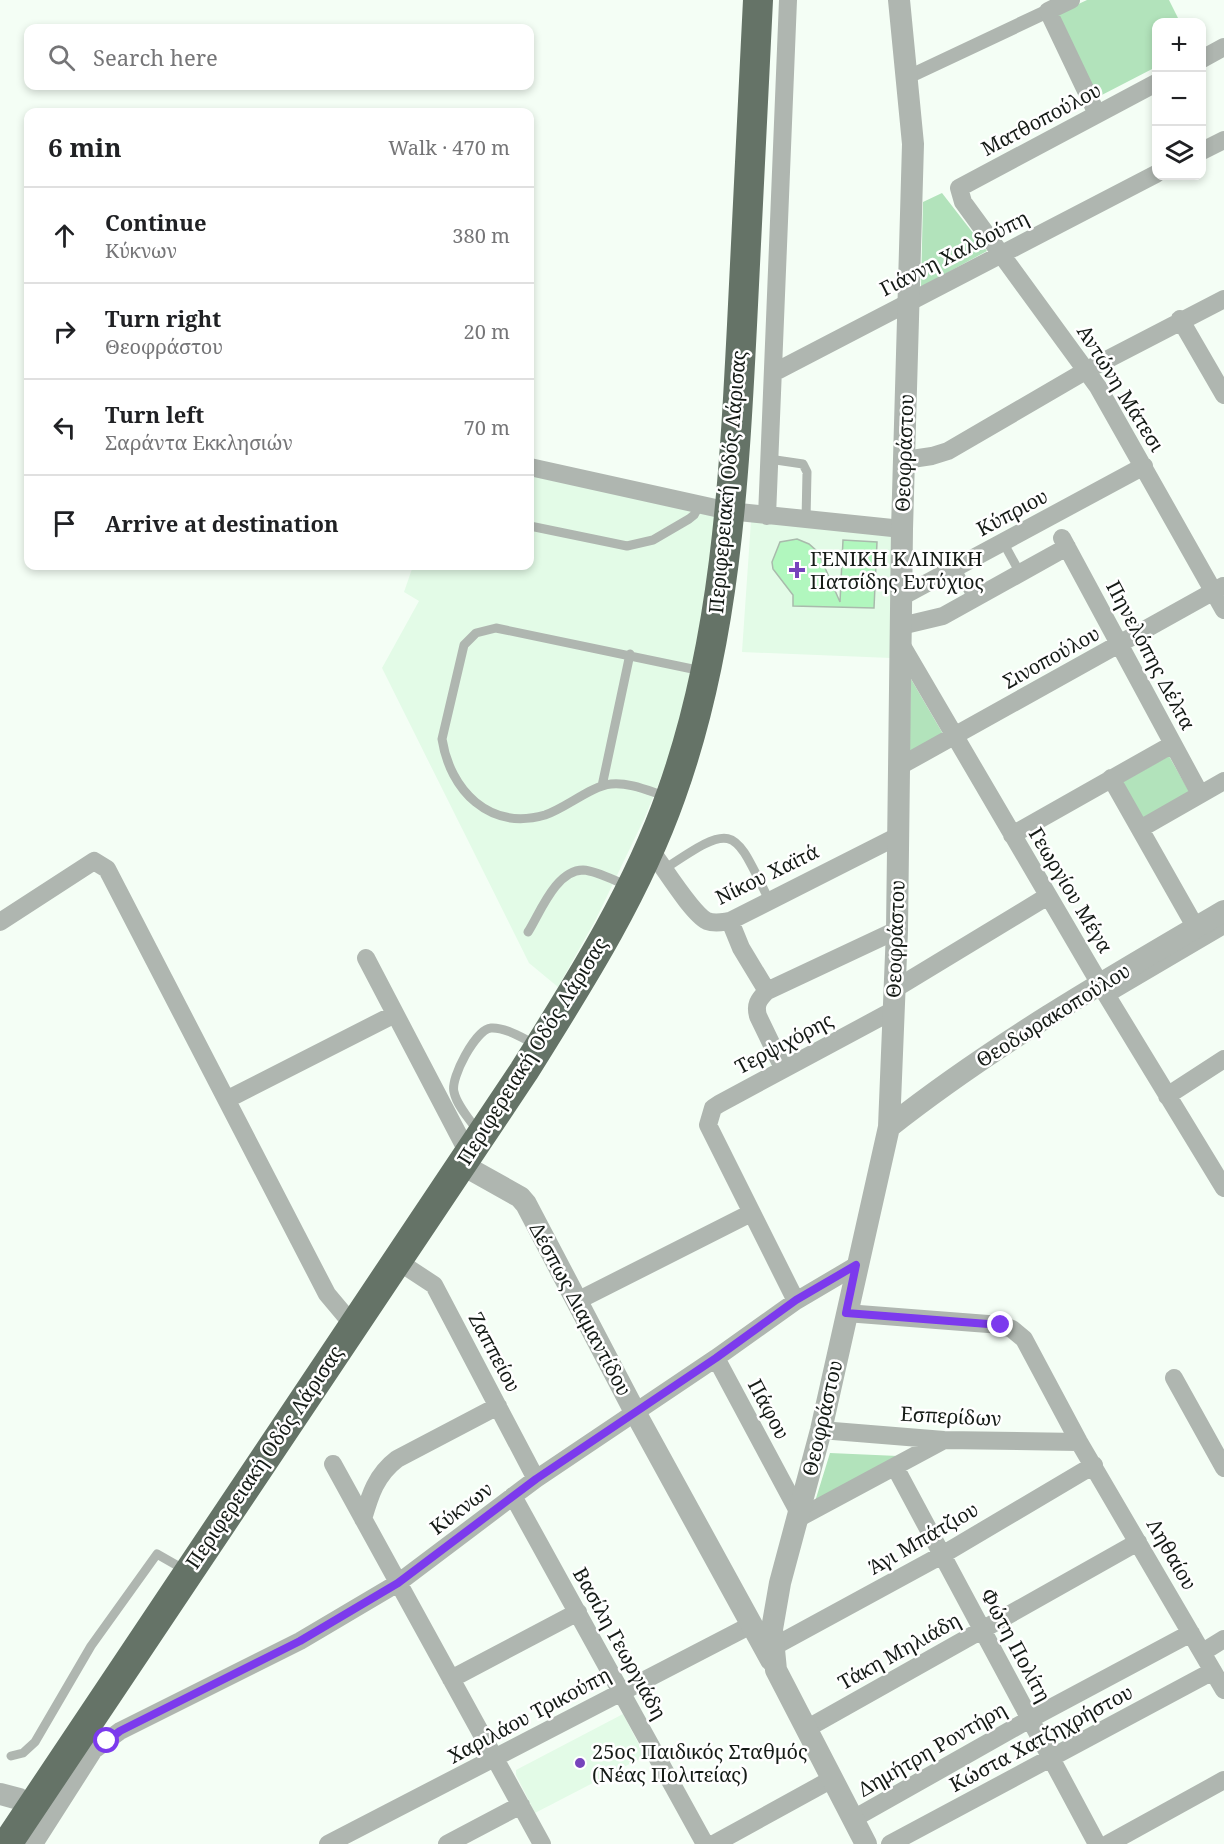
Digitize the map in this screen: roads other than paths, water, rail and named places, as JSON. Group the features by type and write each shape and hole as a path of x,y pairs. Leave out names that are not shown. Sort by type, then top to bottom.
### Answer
{"highway":[{"name":"Περιφερειακή Οδός Λάρισας","path":"7,1844 31,1807 86,1745 187,1571 540,1046 586,972 631,887 657,858 705,672 717,605 729,511 739,377 758,0"}],"street":[{"path":"768,516 788,0"},
{"name":"Θεοφράστου","path":"866,1844 776,1670 773,1647 777,1598 821,1430 856,1265 889,1127 897,930 902,530 913,144 899,0"},
{"path":"908,76 1071,0"},
{"path":"1048,11 1097,114"},
{"path":"1206,57 1224,47"},
{"name":"Ματθοπούλου","path":"963,202 959,188 1152,85"},
{"path":"1206,150 1224,140"},
{"name":"Γιάννη Χαλδούπη","path":"772,373 1152,176"},
{"name":"Αντώνη Μάτεσι","path":"963,202 1087,370 1219,589 1224,610"},
{"path":"905,460 948,451 1087,370 1180,319 1224,299"},
{"path":"1180,319 1224,395"},
{"name":"Κύπριου","path":"901,597 1144,466"},
{"path":"534,468 729,511 902,530"},
{"name":"Πηνελόπης Δέλτα","path":"1020,573 1064,542 1200,794"},
{"path":"901,635 973,600 1020,573"},
{"name":"Σινοπούλου","path":"900,766 1219,589"},
{"name":"Γεωργίου Μέγα","path":"901,635 1011,835 1224,1188"},
{"path":"1011,835 1173,744"},
{"path":"1111,778 1196,928"},
{"path":"1140,829 1224,781"},
{"name":"Νίκου Χαϊτά","path":"657,858 695,911 706,921 717,923 730,921 898,836"},
{"path":"0,922 94,861 107,869 327,1294 353,1325"},
{"name":"Τερψιχόρης","path":"751,1213 708,1125 709,1116 718,1104 783,1068 893,1001 1048,896"},
{"name":"Θεοδωρακοπούλου","path":"889,1127 983,1058 1103,990 1224,911"},
{"path":"730,921 741,948 766,991"},
{"path":"1103,990 1224,927"},
{"path":"783,1068 756,1008 758,1000 766,991 897,930"},
{"path":"366,958 470,1151"},
{"path":"228,1099 395,1014"},
{"path":"1167,1096 1224,1059"},
{"name":"Δέσπως Διαμαντίδου","path":"470,1151 526,1204 635,1412 776,1670"},
{"path":"577,1301 751,1213 796,1300"},
{"name":"Ζαππείου","path":"396,1260 434,1285 536,1479"},
{"name":"Κύκνων","path":"86,1745 120,1731 300,1641 398,1583 536,1479 716,1358 796,1300 856,1265"},
{"name":"Ληθαίου","path":"846,1313 1001,1325 1012,1329 1024,1339 1079,1442 1224,1690"},
{"name":"Πάφου","path":"716,1358 798,1516"},
{"path":"1174,1378 1224,1468"},
{"path":"363,1520 376,1482 384,1469 398,1459 498,1407"},
{"name":"Εσπερίδων","path":"821,1430 944,1440 1079,1442"},
{"path":"798,1516 944,1440"},
{"path":"333,1464 542,1844"},
{"name":"Άγι Μπάτζιου","path":"773,1647 942,1555 1094,1465"},
{"name":"Φώτη Πολίτη","path":"895,1467 1097,1844"},
{"name":"Βασίλη Γεωργιάδη","path":"513,1496 705,1844"},
{"name":"Τάκη Μηλιάδη","path":"806,1729 1138,1542"},
{"path":"452,1679 578,1612"},
{"name":"Χαριλάου Τρικούπη","path":"328,1844 751,1625"},
{"name":"Δημήτρη Ροντήρη","path":"853,1819 1030,1719 1191,1633"},
{"path":"1203,1653 1224,1639"},
{"name":"Κώστα Χατζηχρήστου","path":"890,1844 1052,1760 1213,1671"},
{"path":"34,1844 86,1745"},
{"path":"714,1844 832,1779"},
{"path":"1108,1844 1224,1780"},
{"path":"0,1794 19,1798 31,1807"},
{"path":"447,1844 521,1805"}],"lane":[{"path":"770,459 802,464 807,472 807,520"},
{"path":"534,527 627,546 653,540 689,519 700,504"},
{"path":"1004,542 1020,573"},
{"path":"956,567 973,600"},
{"path":"671,797 618,783 602,786 544,815 507,819 478,807 455,777 445,754 442,738 464,645 476,633 496,628 630,654 705,672"},
{"path":"602,786 630,654"},
{"path":"657,858 725,837 736,842 744,850 769,900"},
{"path":"528,932 559,883 573,872 590,871 631,887"},
{"path":"470,1151 453,1085 476,1037 484,1029 494,1028 540,1046"},
{"path":"11,1756 23,1753 35,1742 91,1646 156,1554 187,1571"}],"place":[{"name":"ΓΕΝΙΚΗ ΚΛΙΝΙΚΗ Πατσίδης Ευτύχιος","path":"797,570"},
{"name":"25ος Παιδικός Σταθμός (Νέας Πολιτείας)","path":"580,1763"}]}
